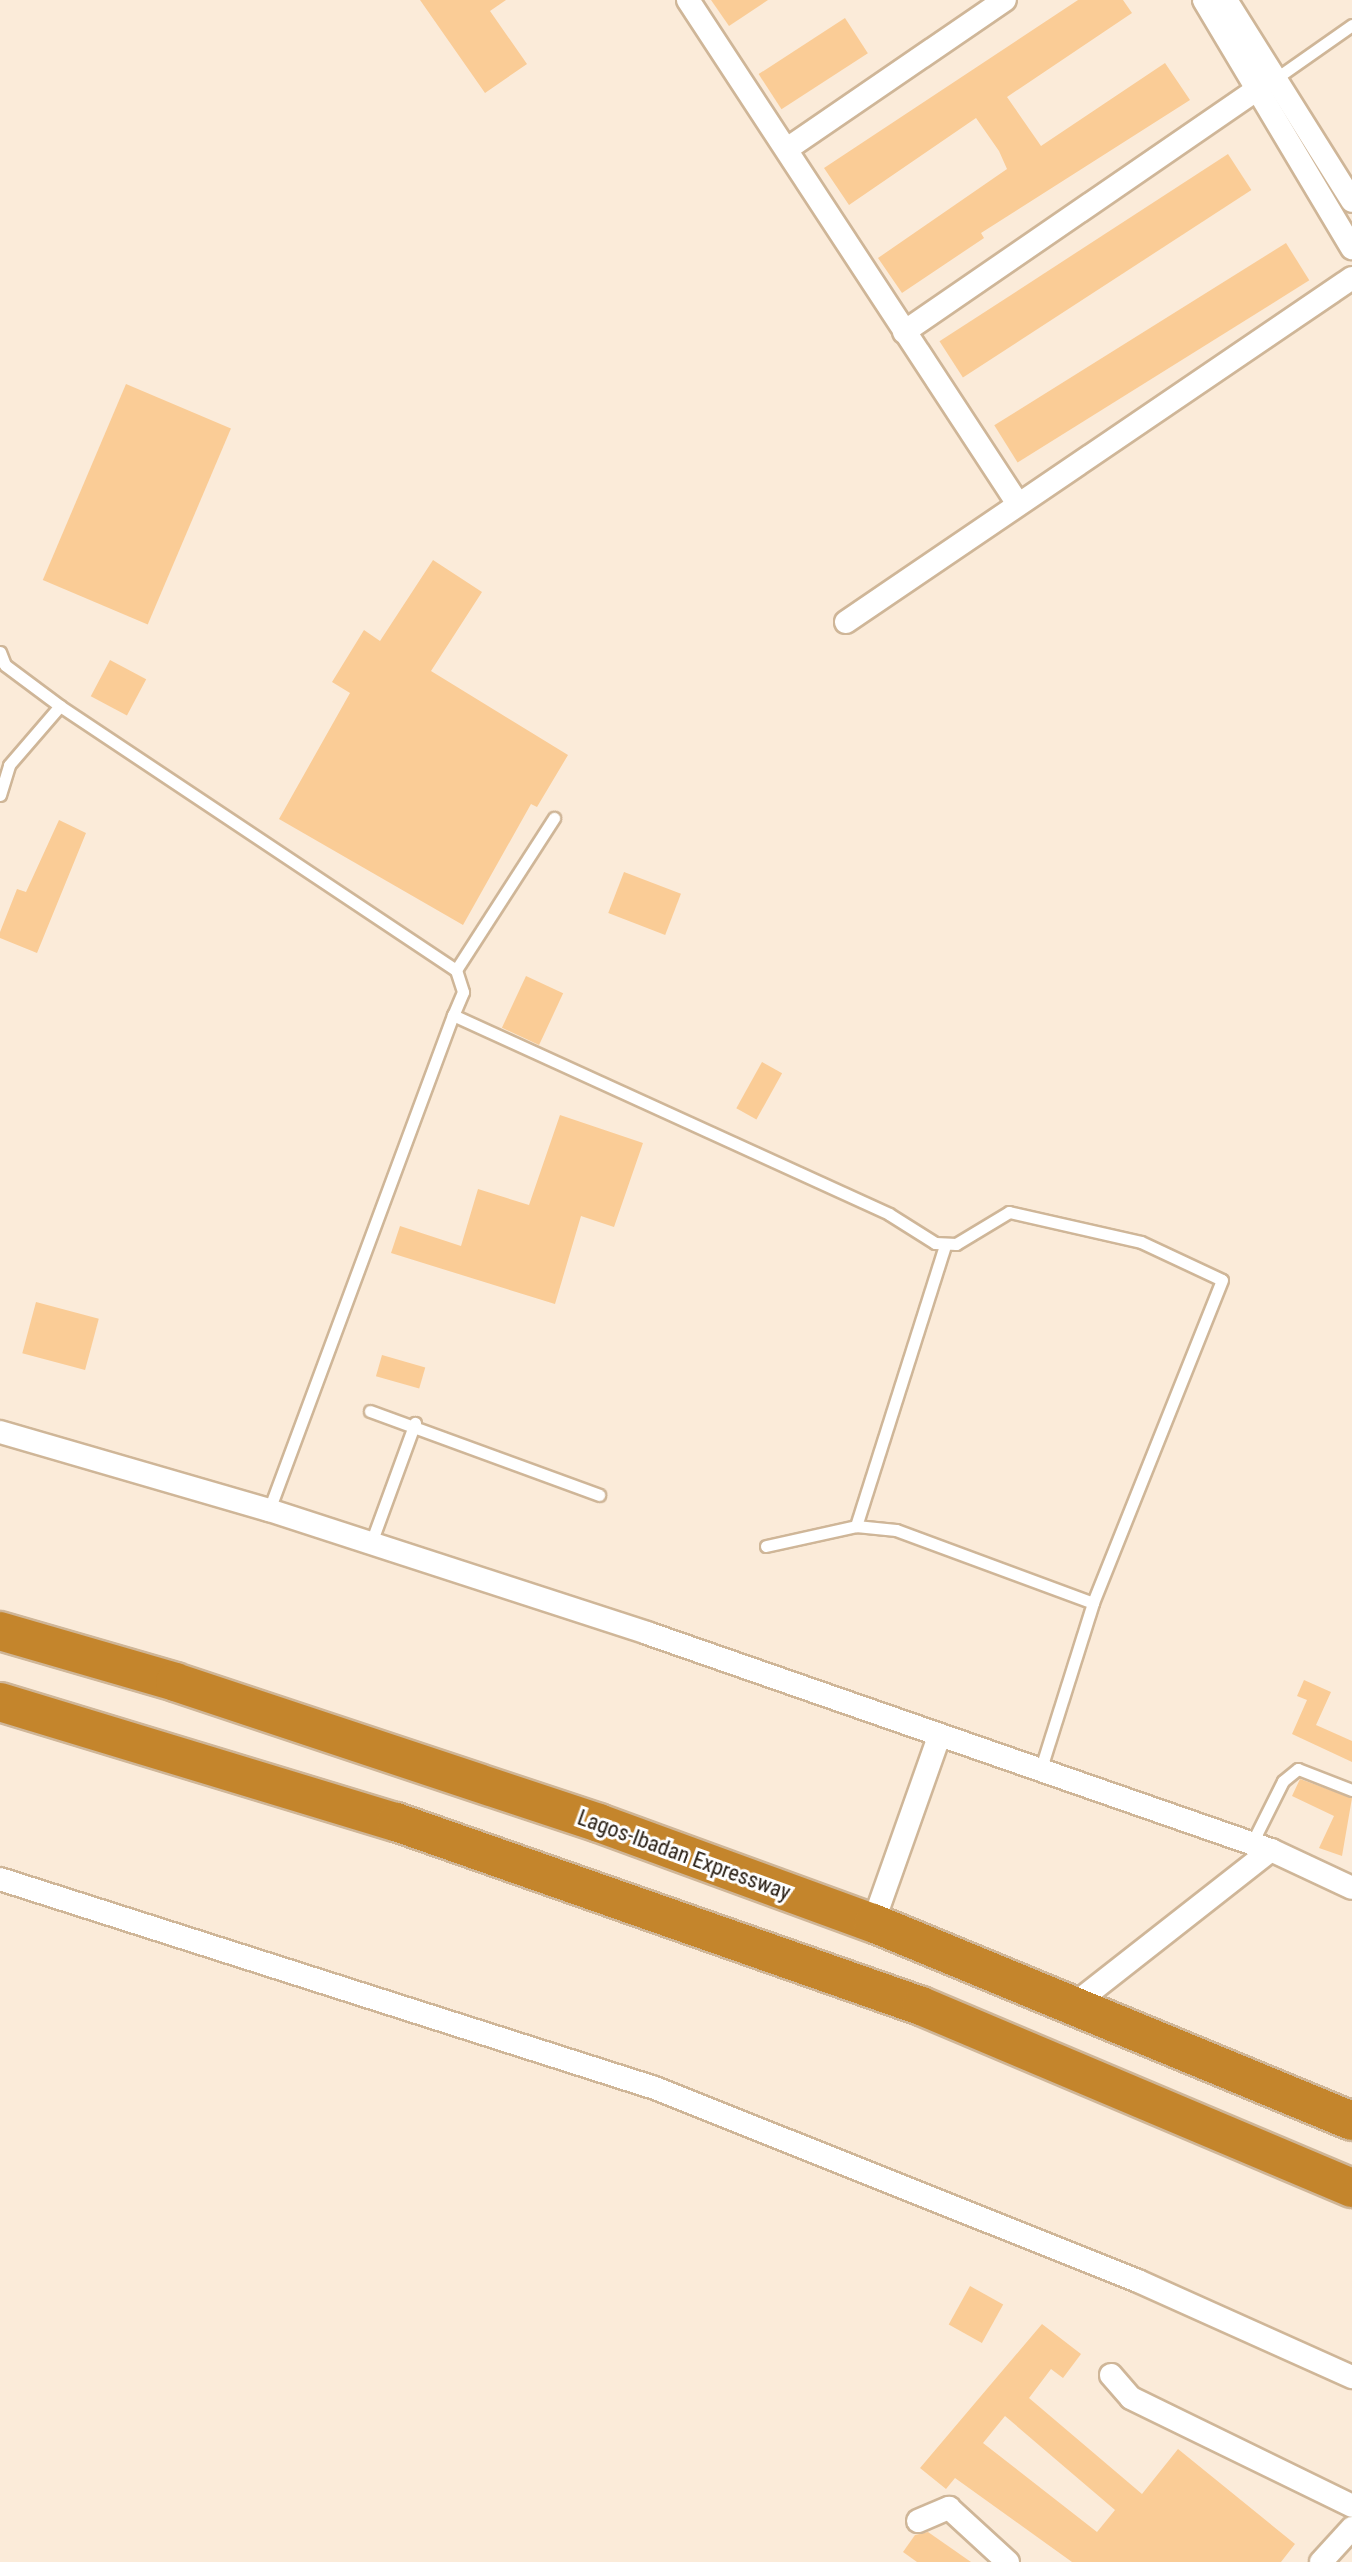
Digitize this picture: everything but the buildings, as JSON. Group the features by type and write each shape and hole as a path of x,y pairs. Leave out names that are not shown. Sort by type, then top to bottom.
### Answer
{"highway":[{"name":"Lagos-Ibadan Expressway","path":"0,1631 538,1803 873,1923 1348,2119"},
{"path":"0,1702 396,1822 907,2001 1352,2188"},
{"path":"1314,2172 1348,2119"}],"street":[{"path":"688,0 1018,504"},
{"path":"787,149 1005,0"},
{"path":"1204,0 1352,201"},
{"path":"1226,0 1352,248"},
{"path":"904,332 1266,84"},
{"path":"846,622 1352,278"},
{"path":"0,1432 269,1510 647,1633 938,1739 1262,1847 1352,1888"},
{"path":"873,1923 938,1739"},
{"path":"1072,2006 1262,1847"},
{"path":"0,1879 655,2088 1138,2281 1352,2377"},
{"path":"1111,2375 1131,2398 1352,2506"},
{"path":"918,2521 949,2508 1008,2562"},
{"path":"1321,2562 1352,2528"}],"lane":[{"path":"1266,84 1352,25"},
{"path":"0,652 5,665 60,706 456,970 463,992 269,1510"},
{"path":"0,795 9,765 60,706"},
{"path":"456,970 554,818"},
{"path":"453,1015 889,1214 945,1246"},
{"path":"856,1526 945,1246 1009,1212 1141,1242 1222,1280 1093,1603 1040,1771"},
{"path":"370,1411 415,1423 599,1495"},
{"path":"371,1543 415,1423"},
{"path":"766,1546 856,1526 896,1530 956,1549 1093,1603"},
{"path":"1262,1847 1283,1781 1298,1769 1352,1790"}]}
